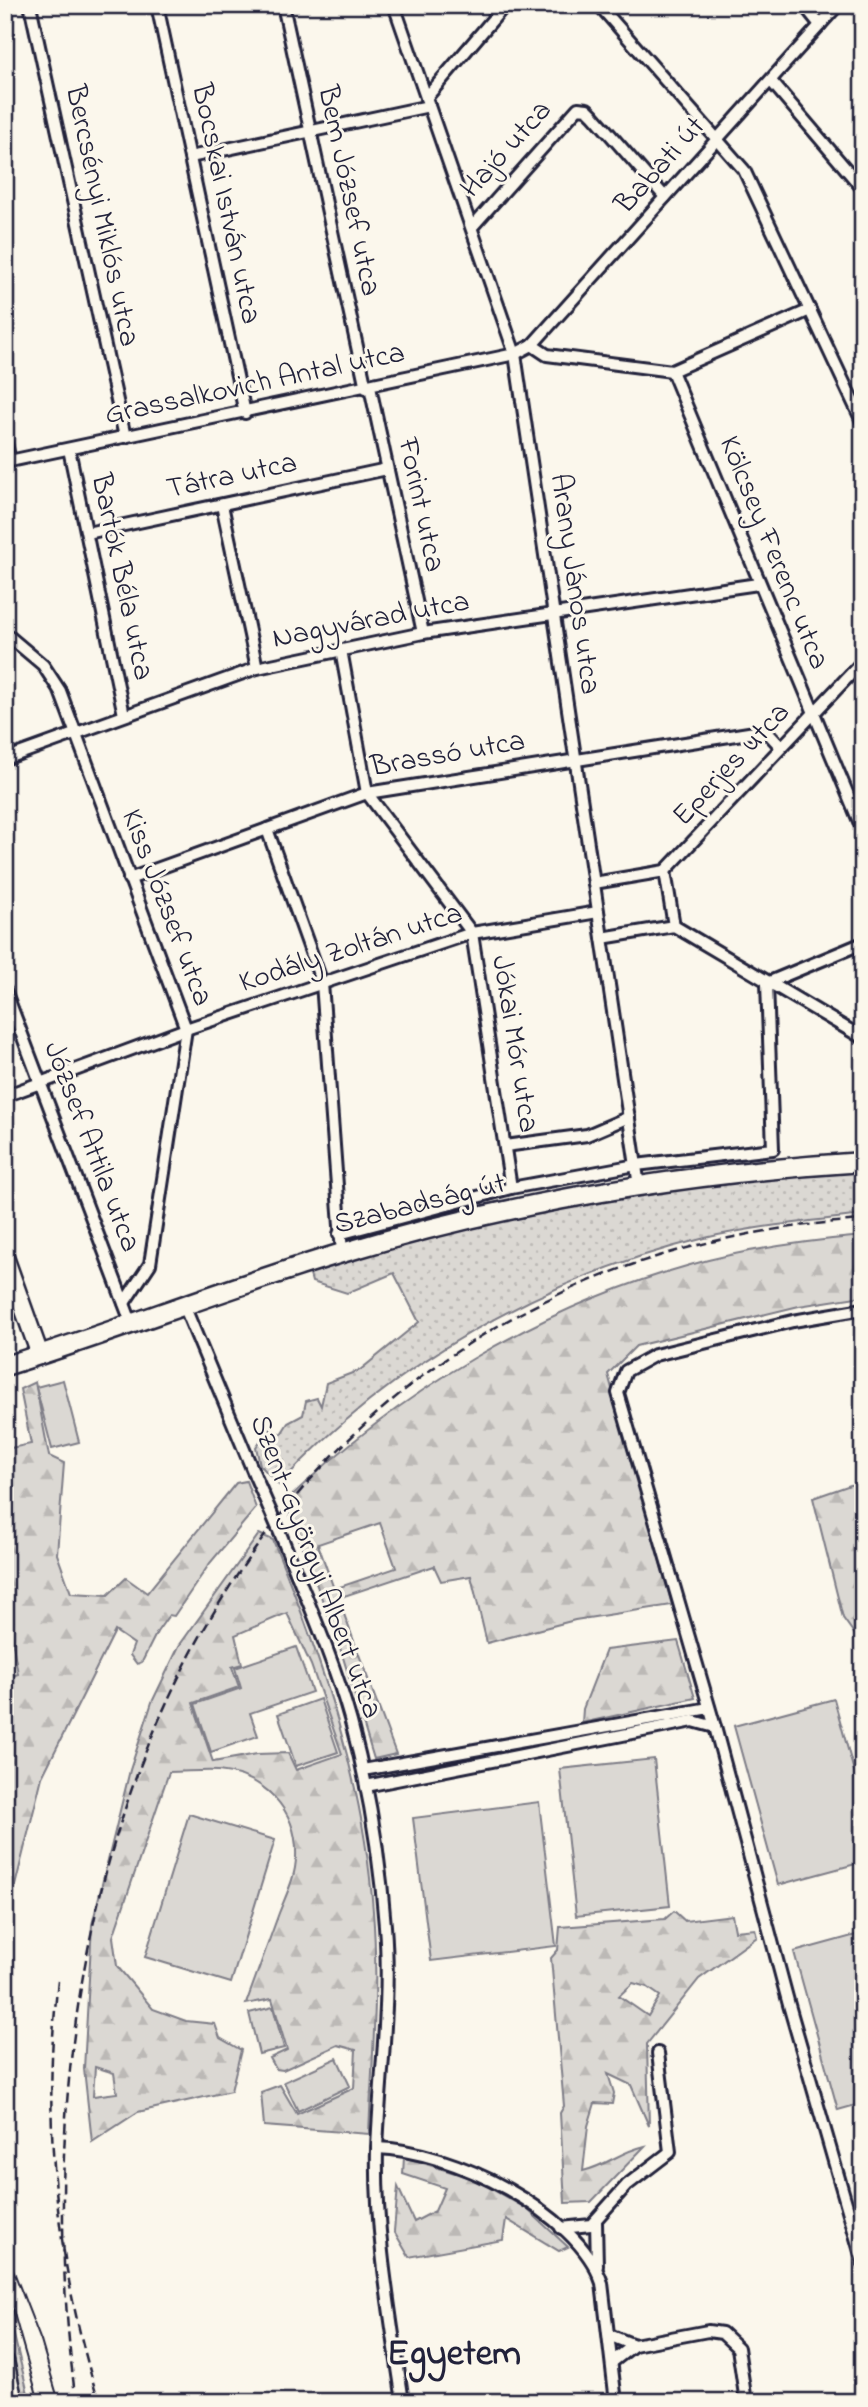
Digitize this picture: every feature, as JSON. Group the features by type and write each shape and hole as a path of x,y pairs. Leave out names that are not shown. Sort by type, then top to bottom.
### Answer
{"main road":[{"name":"Szabadság út","path":"5,1366 183,1303 342,1253 505,1211 639,1186 729,1173 863,1162"}],"street":[{"name":"Bercsényi Miklós utca","path":"30,5 125,438"},
{"name":"Bocskai István utca","path":"157,5 244,413"},
{"name":"Bem József utca","path":"283,5 368,387"},
{"name":"Arany János utca","path":"394,5 515,354 639,1186"},
{"path":"190,157 427,102 505,5"},
{"path":"599,5 717,141 734,156 748,178 863,424"},
{"path":"804,5 820,25"},
{"name":"Babati út","path":"515,354 532,345 838,5"},
{"path":"771,81 863,189"},
{"name":"Hajó utca","path":"472,227 578,108 587,109 593,115 665,197"},
{"path":"532,345 547,355 672,371 810,310"},
{"name":"Grassalkovich Antal utca","path":"8,462 515,354"},
{"name":"Kölcsey Ferenc utca","path":"672,371 758,584 863,831"},
{"name":"Forint utca","path":"368,387 423,633"},
{"path":"5,439 8,462"},
{"name":"Bartók Béla utca","path":"69,449 124,715"},
{"name":"Tátra utca","path":"87,533 387,469"},
{"path":"222,505 257,668"},
{"name":"Nagyvárad utca","path":"5,759 257,668 423,633 758,584"},
{"name":"Kiss József utca","path":"5,633 49,671 75,733 186,1029 150,1264 124,1303"},
{"name":"Jókai Mór utca","path":"341,650 367,793 472,933 511,1188"},
{"name":"Eperjes utca","path":"665,871 863,661"},
{"name":"Brassó utca","path":"130,879 367,793 575,758 755,732 769,734 781,747"},
{"path":"267,829 322,983 342,1253"},
{"path":"594,883 665,871 674,926"},
{"name":"Kodály Zoltán utca","path":"5,1097 186,1029 472,933 598,912"},
{"path":"602,938 674,926 863,1038"},
{"path":"767,983 863,943"},
{"name":"Szabadság út","path":"339,1234 511,1188 636,1165 773,1149 767,983"},
{"name":"József Attila utca","path":"5,990 131,1322"},
{"path":"505,1146 587,1135 629,1117"},
{"path":"5,1257 40,1355"},
{"name":"Szent-Györgyi Albert utca","path":"183,1303 332,1664 363,1770 380,1881 387,1958 377,2148 378,2225 403,2402"},
{"path":"863,1309 793,1321 655,1355 626,1371 620,1382 619,1406 715,1727 793,2018 863,2262"},
{"path":"366,1786 709,1708"},
{"path":"363,1770 693,1721 715,1727"},
{"path":"407,1762 411,1776"},
{"path":"561,2228 587,2227 596,2222 627,2185 670,2152 658,2053"},
{"path":"377,2148 417,2154 480,2174 520,2197 561,2228 581,2244 597,2266"},
{"path":"596,2222 597,2266 602,2283 616,2402"},
{"path":"612,2362 634,2345 695,2333 722,2333 738,2348 746,2402"},
{"path":"609,2335 634,2345"},
{"path":"5,2361 14,2402"}],"green space":[{"path":"863,1165 863,1215 764,1227 705,1238 645,1255 587,1276 529,1301 474,1330 421,1364 370,1400 323,1441 279,1485 260,1465 256,1447 269,1429 281,1434 288,1423 303,1415 306,1401 317,1398 321,1406 326,1383 360,1370 419,1322 394,1273 347,1293 312,1282 309,1271 415,1237 619,1194"},
{"path":"863,1236 863,1296 799,1306 636,1346 608,1374 672,1605 575,1620 487,1643 471,1576 441,1581 434,1566 338,1598 396,1754 374,1759 338,1641 285,1502 374,1425 422,1391 525,1330 579,1305 634,1283 711,1259 798,1243","holes":["380,1523 396,1568 334,1589 318,1544"]},
{"path":"63,1380 79,1442 52,1449 36,1387"},
{"path":"35,1382 49,1456 64,1463 57,1554 71,1593 108,1595 126,1578 147,1593 236,1483 246,1481 256,1508 210,1563 174,1616 169,1615 142,1662 137,1664 130,1655 134,1644 115,1631 42,1777 5,1926 5,1678 18,1674 5,1597 5,1449 31,1444 20,1389"},
{"path":"853,1484 863,1488 863,1646 843,1618 813,1498"},
{"path":"259,1534 273,1540 308,1630 338,1722 360,1815 368,1863 375,1939 369,2134 264,2126 261,2092 280,2085 297,2114 354,2088 356,2050 338,2045 283,2070 276,2069 270,2058 287,2050 272,1999 246,2004 294,1871 295,1840 291,1824 275,1798 250,1780 235,1774 200,1771 169,1772 113,1937 117,1966 153,2009 186,2021 215,2024 220,2038 241,2050 231,2091 138,2112 92,2142 84,2069 92,1925 130,1770 152,1702 179,1646","holes":["287,1613 311,1665 342,1754 296,1770 288,1753 257,1754 213,1762 193,1703 239,1687 232,1667 242,1664 235,1635","95,2067 114,2073 117,2093 93,2096"]},
{"path":"678,1641 695,1698 582,1723 583,1709 606,1650"},
{"path":"296,1647 312,1692 250,1713 258,1736 211,1752 195,1704 241,1688 235,1668"},
{"path":"320,1699 338,1752 296,1766 278,1714"},
{"path":"834,1699 863,1804 863,1862 778,1885 734,1726"},
{"path":"654,1759 670,1906 576,1916 560,1769"},
{"path":"539,1802 556,1946 431,1961 413,1818"},
{"path":"189,1814 275,1840 231,1983 145,1957"},
{"path":"674,1911 685,1921 732,1915 735,1931 755,1929 757,1937 699,1979 647,2044 649,2126 631,2085 608,2074 614,2093 612,2104 595,2103 588,2126 583,2171 645,2146 591,2202 565,2203 560,2113 564,2106 551,1958 558,1950 560,1927 665,1919","holes":["633,1983 647,1987 660,1996 648,2016 619,1996"]},
{"path":"863,1933 863,2103 838,2110 794,1952"},
{"path":"273,2007 284,2048 259,2054 249,2013"},
{"path":"337,2058 350,2086 298,2111 284,2082"},
{"path":"404,2157 474,2179 527,2209 568,2247 559,2251 506,2219 503,2240 409,2257 394,2231 398,2187 414,2222 435,2211 445,2188 403,2174"},
{"path":"5,2298 30,2402 21,2402 5,2336"}],"tram line":[{"path":"5,2249 41,2341 59,2402"},
{"path":"5,2282 39,2402"}],"railway":[{"path":"76,2402 63,2191 81,1985 131,1790 213,1614 327,1462 473,1341 652,1258 863,1220"},
{"path":"58,1981 51,2088 56,2194 72,2299 99,2402"}],"district":[{"name":"Egyetem","path":"454,2355"}]}
